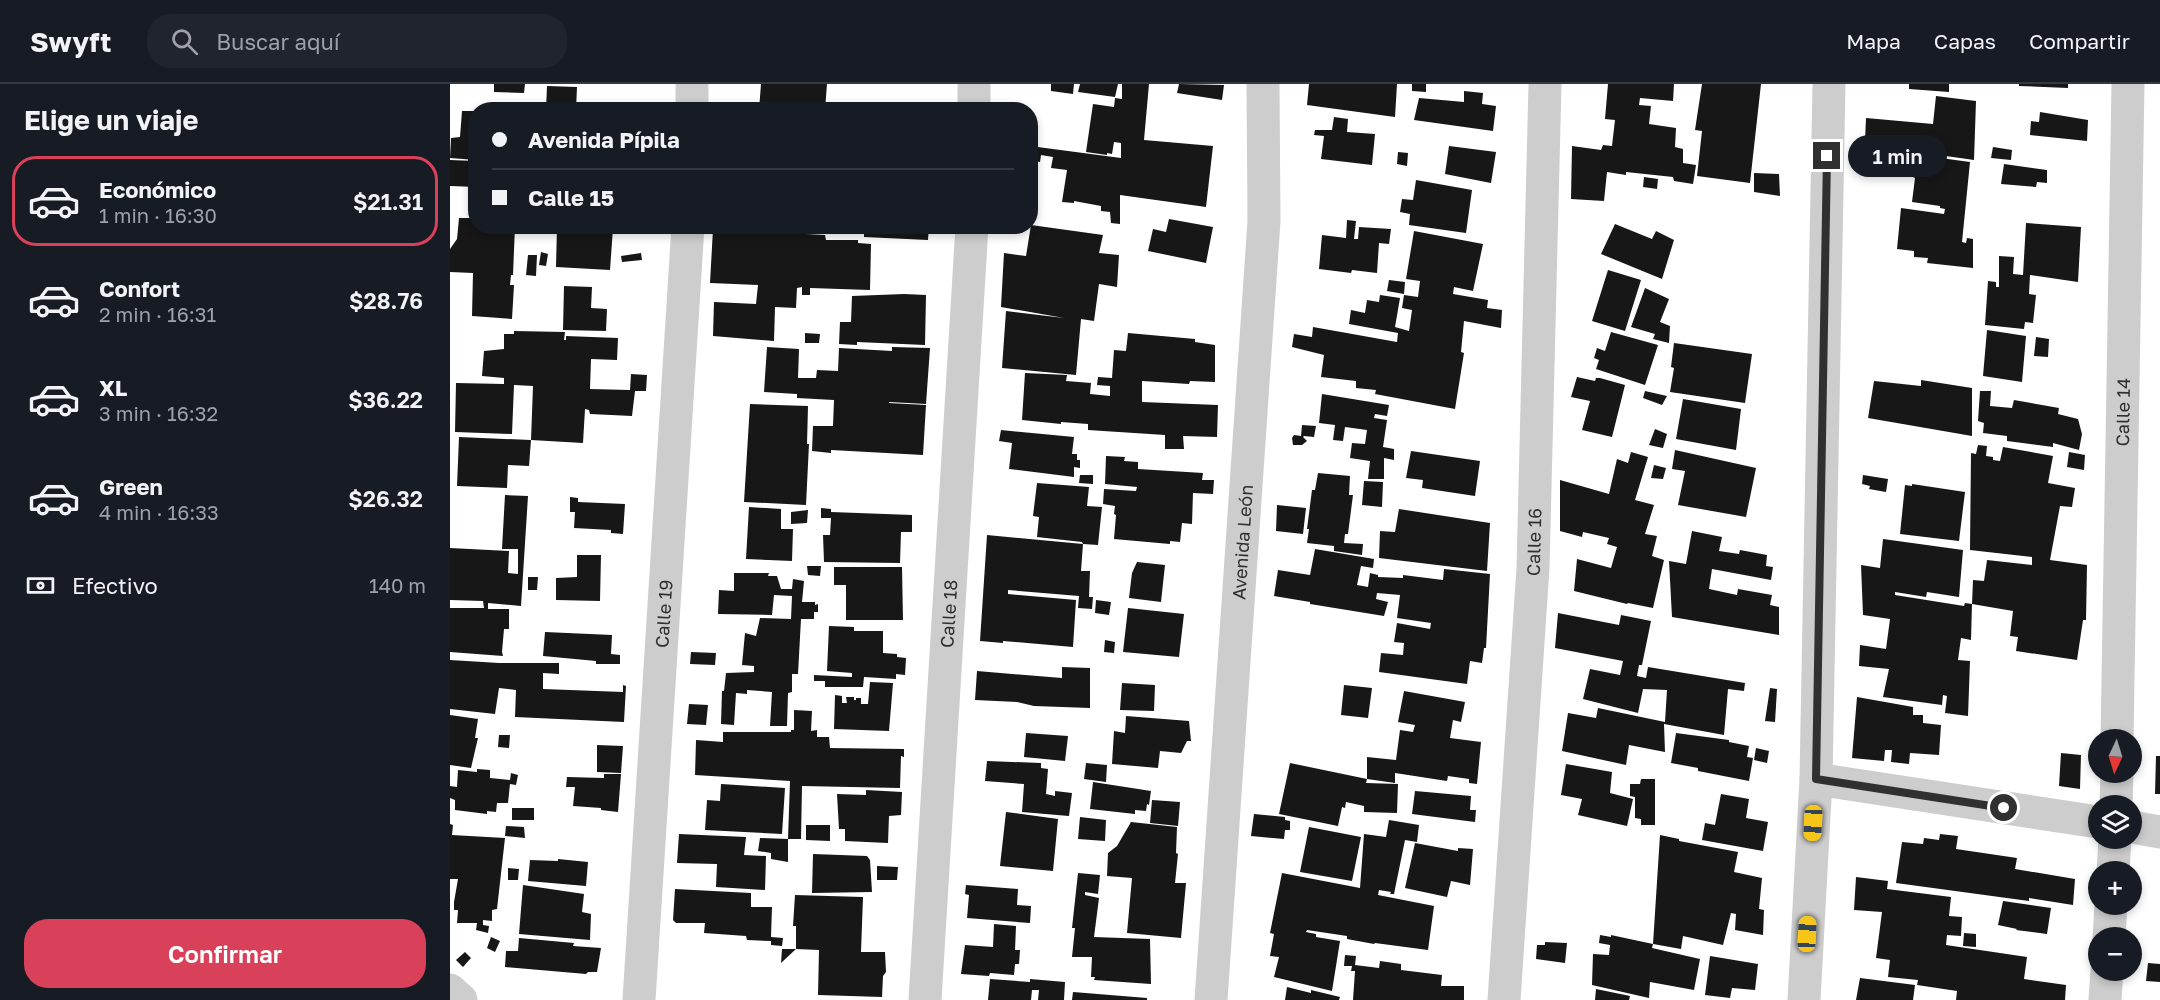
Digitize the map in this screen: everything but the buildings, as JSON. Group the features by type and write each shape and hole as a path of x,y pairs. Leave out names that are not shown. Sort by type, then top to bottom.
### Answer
{"street":[{"path":"692,84 692,102"},
{"path":"974,84 974,102"},
{"name":"Avenida León","path":"1211,1000 1264,221 1263,84"},
{"name":"Calle 16","path":"1504,1000 1533,568 1545,84"},
{"path":"1804,1000 1816,779 1828,84"},
{"name":"Calle 14","path":"2117,729 2128,84"},
{"name":"Calle 19","path":"639,1000 687,234"},
{"name":"Calle 18","path":"925,1000 972,234"},
{"path":"1816,779 2088,820"},
{"path":"2142,829 2160,832"},
{"path":"2106,1000 2107,981"},
{"path":"450,990 461,1000"}],"route":[{"path":"1827,156 1816,779 2004,808"}]}
